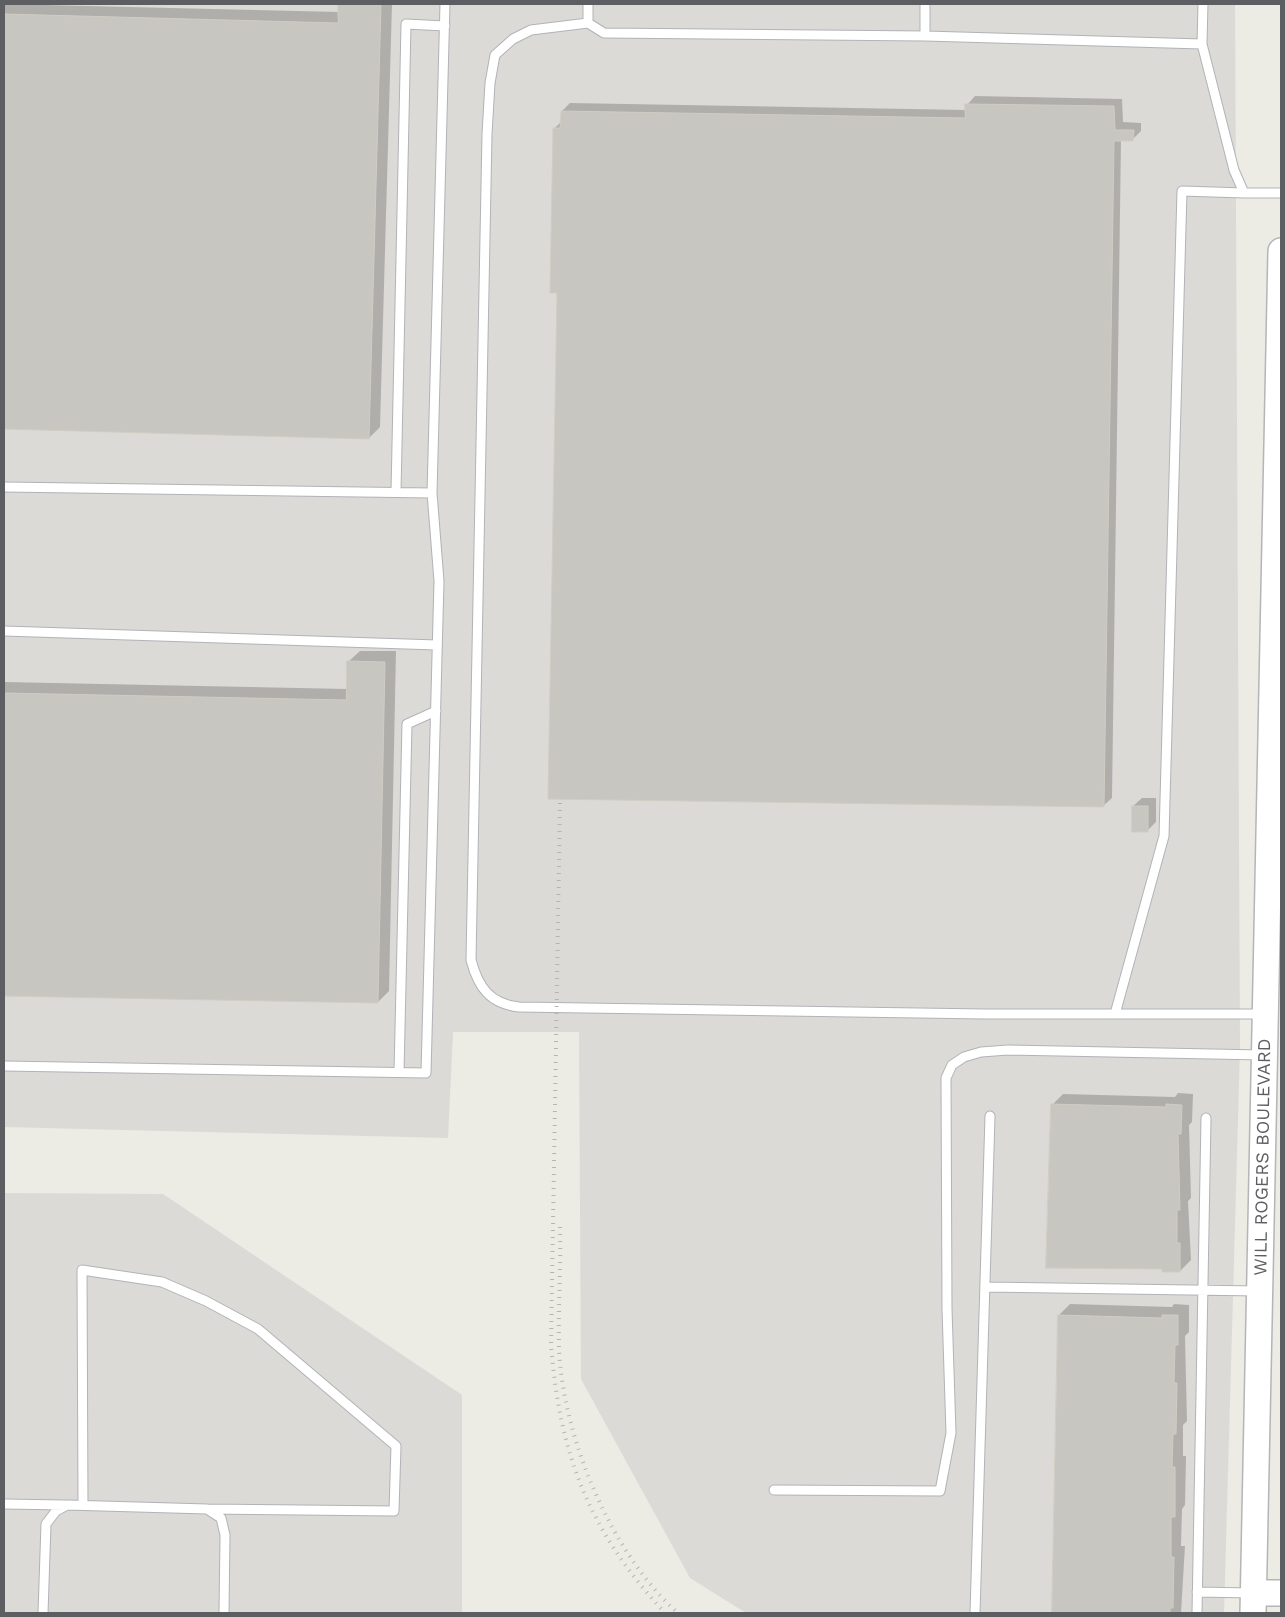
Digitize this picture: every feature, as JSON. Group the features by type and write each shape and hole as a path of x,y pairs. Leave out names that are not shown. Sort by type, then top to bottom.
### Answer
{"main road":[{"name":"WILL ROGERS BOULEVARD","path":"1254,1603 1271,1291 1266,1055 1274,1015 1281,251"},
{"path":"1254,1603 1281,1593"}],"lane":[{"path":"4,1066 426,1073 439,581 432,493 445,4"},
{"path":"588,4 588,22"},
{"path":"924,36 926,4"},
{"path":"1203,4 1202,44 1234,170 1244,193"},
{"path":"1202,44 924,36 604,33 588,22 531,30 512,39 495,55 490,83 487,134 471,960 475,976 482,990 494,1000 506,1006 519,1008 1274,1015"},
{"path":"396,492 406,24 445,26"},
{"path":"1115,1014 1164,836 1182,191 1281,193"},
{"path":"4,487 432,493"},
{"path":"4,631 437,645"},
{"path":"399,1072 407,724 436,711"},
{"path":"774,1490 940,1491 951,1433 947,1309 946,1078 952,1065 964,1057 981,1052 1008,1050 1266,1055"},
{"path":"975,1613 990,1116"},
{"path":"1197,1613 1206,1118"},
{"path":"4,1504 394,1511 396,1446 249,1324 206,1301 162,1282 82,1270 83,1505"},
{"path":"986,1288 1271,1291"},
{"path":"43,1613 46,1524 56,1510 67,1505"},
{"path":"207,1509 221,1518 225,1535 224,1613"},
{"path":"1197,1592 1254,1603"}],"shaded area":[{"path":"4,4 1235,4 1240,1048 1224,1613 746,1613 690,1578 581,1379 579,1032 453,1032 448,1138 4,1127"},
{"path":"4,1193 163,1194 462,1395 462,1613 4,1613"}],"building":[{"path":"338,4 381,4 369,439 4,429 4,14 338,23"},
{"path":"965,104 1114,106 1115,130 1134,130 1133,141 1114,141 1104,807 548,799 557,293 550,293 553,128 560,128 561,111 965,118"},
{"path":"347,661 385,662 378,1003 4,996 4,693 346,700"},
{"path":"1132,806 1148,806 1148,832 1132,832"},
{"path":"1051,1104 1166,1107 1166,1104 1182,1105 1181,1134 1178,1134 1180,1210 1177,1210 1177,1243 1180,1243 1180,1272 1162,1272 1162,1269 1046,1268"},
{"path":"1058,1315 1162,1318 1162,1315 1178,1315 1178,1345 1175,1345 1174,1383 1177,1383 1176,1434 1173,1434 1172,1467 1175,1467 1175,1517 1171,1517 1171,1557 1174,1557 1173,1608 1170,1608 1170,1613 1052,1613"}],"railway":[{"path":"560,803 551,1345 555,1385 571,1457 583,1490 616,1552 665,1613"},
{"path":"560,1227 559,1349 570,1419 581,1456 595,1492 612,1527 632,1559 654,1588 678,1613"}]}
